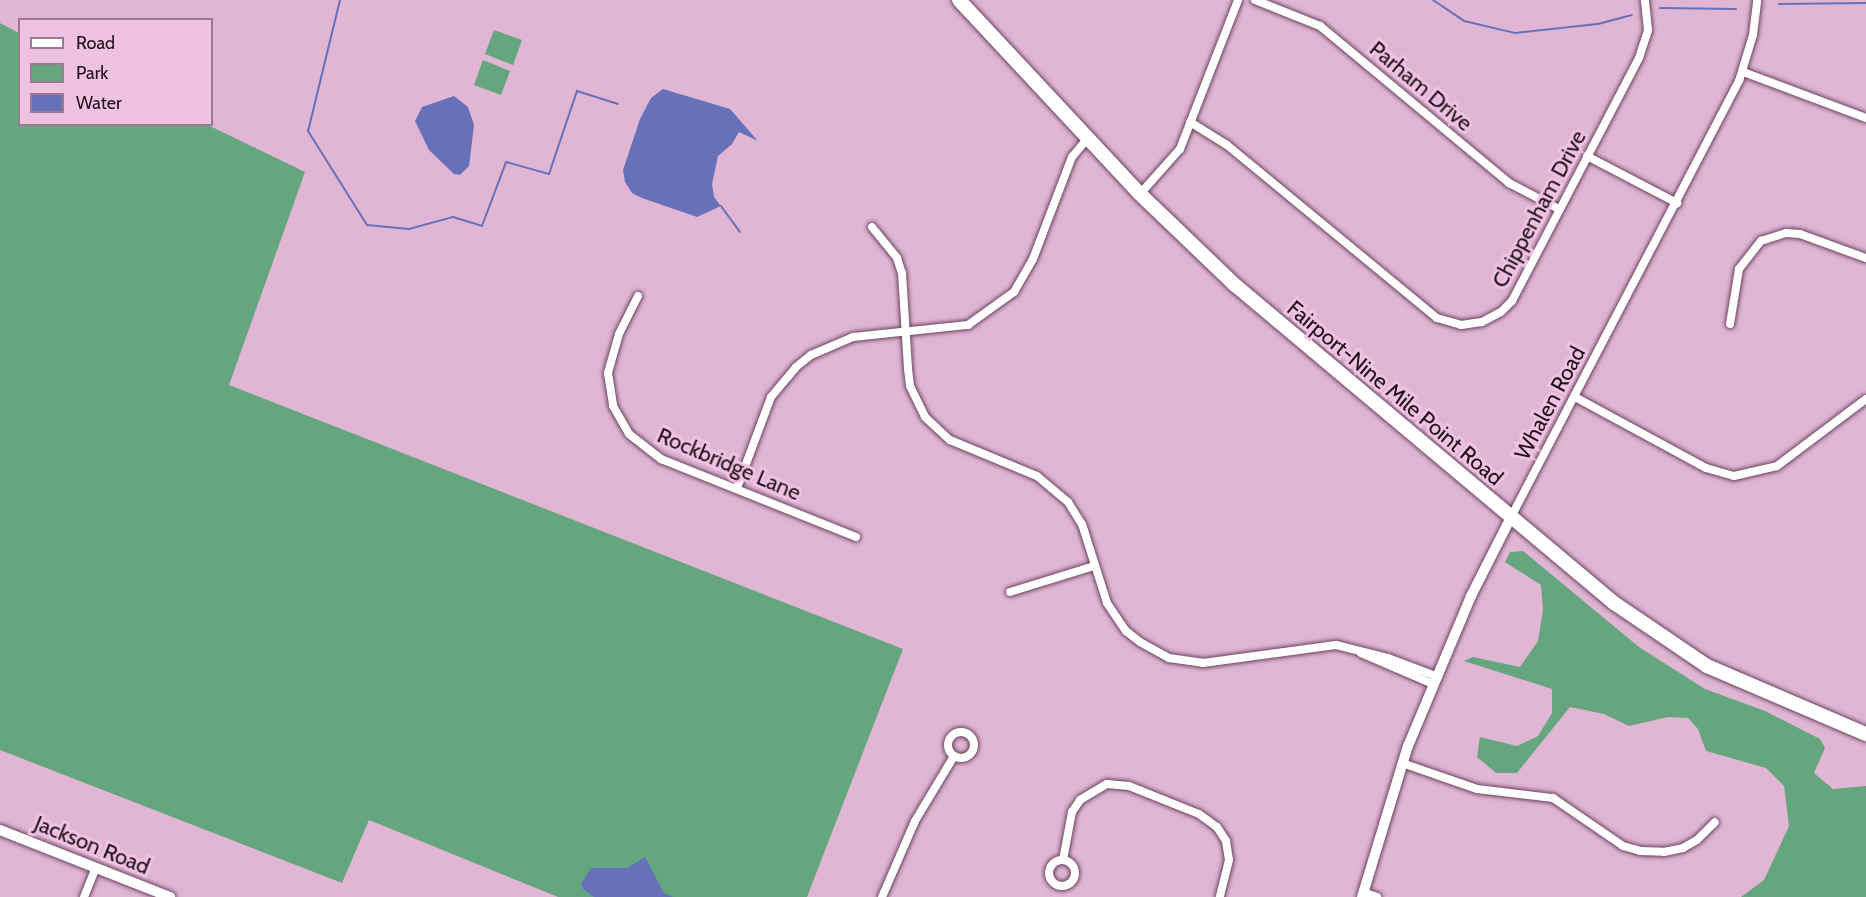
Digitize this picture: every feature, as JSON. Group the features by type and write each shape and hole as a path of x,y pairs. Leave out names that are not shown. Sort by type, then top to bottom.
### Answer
{"main road":[{"name":"Fairport-Nine Mile Point Road","path":"959,0 1140,194 1269,315 1614,603 1676,647 1759,690 1866,734"}],"street":[{"path":"1140,194 1175,158 1238,0"},
{"name":"Parham Drive","path":"1255,0 1320,26 1509,183 1559,209"},
{"name":"Chippenham Drive","path":"1190,122 1227,145 1423,307 1452,324 1482,322 1502,312 1512,301 1644,46 1649,18 1645,0"},
{"name":"Whalen Road","path":"1363,895 1402,763 1435,680 1511,518 1677,203 1743,72 1753,35 1757,0"},
{"path":"1743,72 1866,118"},
{"path":"737,488 771,397 796,367 829,345 845,340 968,325 1014,292 1033,259 1072,157 1088,138"},
{"path":"1587,156 1677,203"},
{"path":"872,227 897,258 910,386 926,417 950,440 1025,470 1059,493 1077,513 1107,603 1126,631 1169,658 1203,663 1320,646 1347,646 1435,680"},
{"path":"1730,324 1739,269 1761,241 1786,233 1800,234 1866,258"},
{"name":"Rockbridge Lane","path":"638,296 619,334 608,373 610,396 621,424 661,459 856,537"},
{"path":"1575,397 1706,468 1734,476 1777,466 1866,399"},
{"path":"1010,592 1094,566"},
{"path":"882,897 915,821 954,756"},
{"path":"1402,763 1477,789 1553,798 1623,846 1640,851 1664,852 1683,848 1697,840 1715,822"},
{"path":"1064,860 1072,812 1080,800 1107,784 1129,786 1199,814 1217,827 1228,849 1229,860 1220,897"},
{"name":"Jackson Road","path":"0,830 170,897"},
{"path":"84,897 96,868"},
{"path":"1363,895 1377,897"}],"green space":[{"path":"0,23 18,32 18,126 210,126 305,172 229,385 903,649 807,897 558,897 369,820 342,883 0,750"},
{"path":"494,30 522,40 513,65 485,54"},
{"path":"483,60 510,71 501,95 474,85"},
{"path":"1523,551 1639,647 1705,689 1765,711 1820,739 1825,748 1814,773 1833,789 1866,786 1866,897 1741,897 1764,880 1789,826 1784,786 1766,768 1706,751 1698,729 1688,718 1668,717 1629,726 1604,714 1570,707 1517,773 1496,773 1477,757 1480,737 1517,746 1538,736 1552,713 1552,689 1464,661 1473,657 1520,667 1538,641 1543,610 1541,585 1505,562 1510,552"}],"water":[{"path":"663,89 730,109 758,141 739,132 732,144 718,156 712,184 714,197 721,206 697,217 642,198 632,193 625,182 623,170 640,119 651,98"},
{"path":"454,96 468,107 474,125 469,166 460,175 454,174 429,150 415,121 422,107"},
{"path":"645,857 664,893 673,897 594,897 583,889 581,884 591,868 627,868"}],"waterway":[{"path":"340,0 308,131 367,225 409,229 453,217 482,226 506,162 549,174 577,91 618,104"},
{"path":"1433,0 1464,21 1515,33 1598,24 1632,15"},
{"path":"1779,4 1866,3"},
{"path":"1660,8 1736,9"},
{"path":"721,206 740,232"}]}
